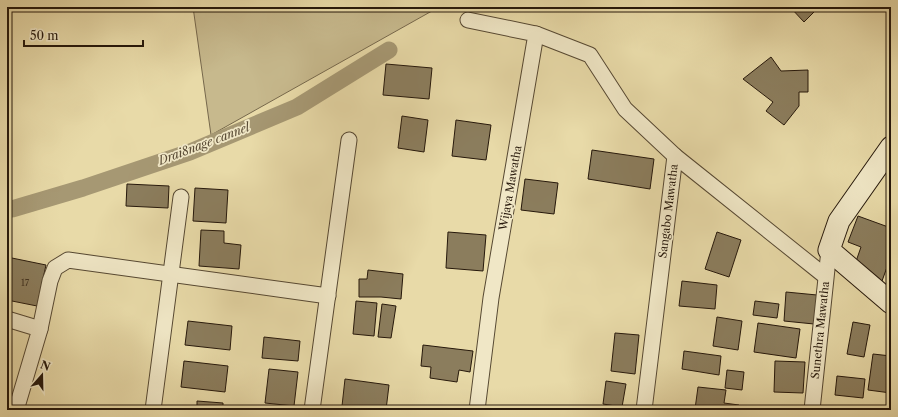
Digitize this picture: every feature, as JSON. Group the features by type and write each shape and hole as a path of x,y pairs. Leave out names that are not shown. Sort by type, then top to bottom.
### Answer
{"street":[{"path":"468,20 536,34 590,55 625,109 675,156"},
{"name":"Wijaya Mawatha","path":"477,410 490,298 536,34"},
{"path":"312,410 349,140"},
{"path":"891,147 839,221 828,250 891,303"},
{"name":"Sangabo Mawatha","path":"675,156 825,276"},
{"name":"Sangabo Mawatha","path":"644,410 675,156"},
{"path":"153,410 181,197"},
{"name":"Sunethra Mawatha","path":"812,410 828,250"},
{"path":"16,410 40,329 50,281 55,268 68,260 328,296"},
{"path":"7,319 40,329"}],"shaded area":[{"path":"193,7 439,7 211,135"}],"building":[{"path":"790,7 819,7 804,22"},
{"path":"771,57 781,71 808,70 808,92 799,92 799,106 784,125 766,111 773,102 743,79"},
{"path":"386,64 432,68 429,99 383,95"},
{"path":"402,116 428,120 424,152 398,148"},
{"path":"456,120 491,125 486,160 452,156"},
{"path":"592,150 654,159 650,189 588,179"},
{"path":"525,179 558,183 554,214 521,210"},
{"path":"127,184 169,186 168,208 126,206"},
{"path":"195,188 228,190 226,223 193,221"},
{"path":"858,216 891,228 891,256 882,281 853,270 861,247 848,242"},
{"path":"201,230 224,231 224,243 241,245 239,269 199,266"},
{"path":"448,232 486,235 483,271 446,268"},
{"path":"717,232 741,240 729,277 705,269"},
{"path":"7,257 46,265 37,306 7,300"},
{"path":"368,270 403,274 401,299 359,297 359,279 367,279"},
{"path":"682,281 717,285 715,309 679,306"},
{"path":"786,292 817,295 814,324 784,321"},
{"path":"356,301 377,303 374,336 353,334"},
{"path":"755,301 779,304 777,318 753,315"},
{"path":"382,304 396,306 391,338 378,337"},
{"path":"717,317 742,321 738,350 713,346"},
{"path":"188,321 232,326 230,350 185,345"},
{"path":"853,322 870,325 864,357 847,354"},
{"path":"758,323 800,329 796,358 754,352"},
{"path":"615,333 639,335 635,374 611,371"},
{"path":"264,337 300,341 298,361 262,358"},
{"path":"423,345 473,351 470,372 459,370 457,382 430,378 431,367 421,366"},
{"path":"684,351 721,356 719,375 682,369"},
{"path":"873,354 891,356 891,393 868,390"},
{"path":"184,361 228,366 225,392 181,387"},
{"path":"775,361 805,362 803,393 774,392"},
{"path":"269,369 298,372 294,406 265,403"},
{"path":"727,370 744,372 742,390 725,388"},
{"path":"837,376 865,379 863,398 835,395"},
{"path":"345,379 389,385 386,410 372,410 342,406"},
{"path":"606,381 626,384 622,407 603,404"},
{"path":"698,387 726,390 724,403 739,405 738,410 686,410 686,408 695,409"},
{"path":"197,401 223,403 223,410 197,410"}],"waterway":[{"name":"Drai8nage cannel","path":"7,210 83,188 190,152 297,107 389,50"}]}
